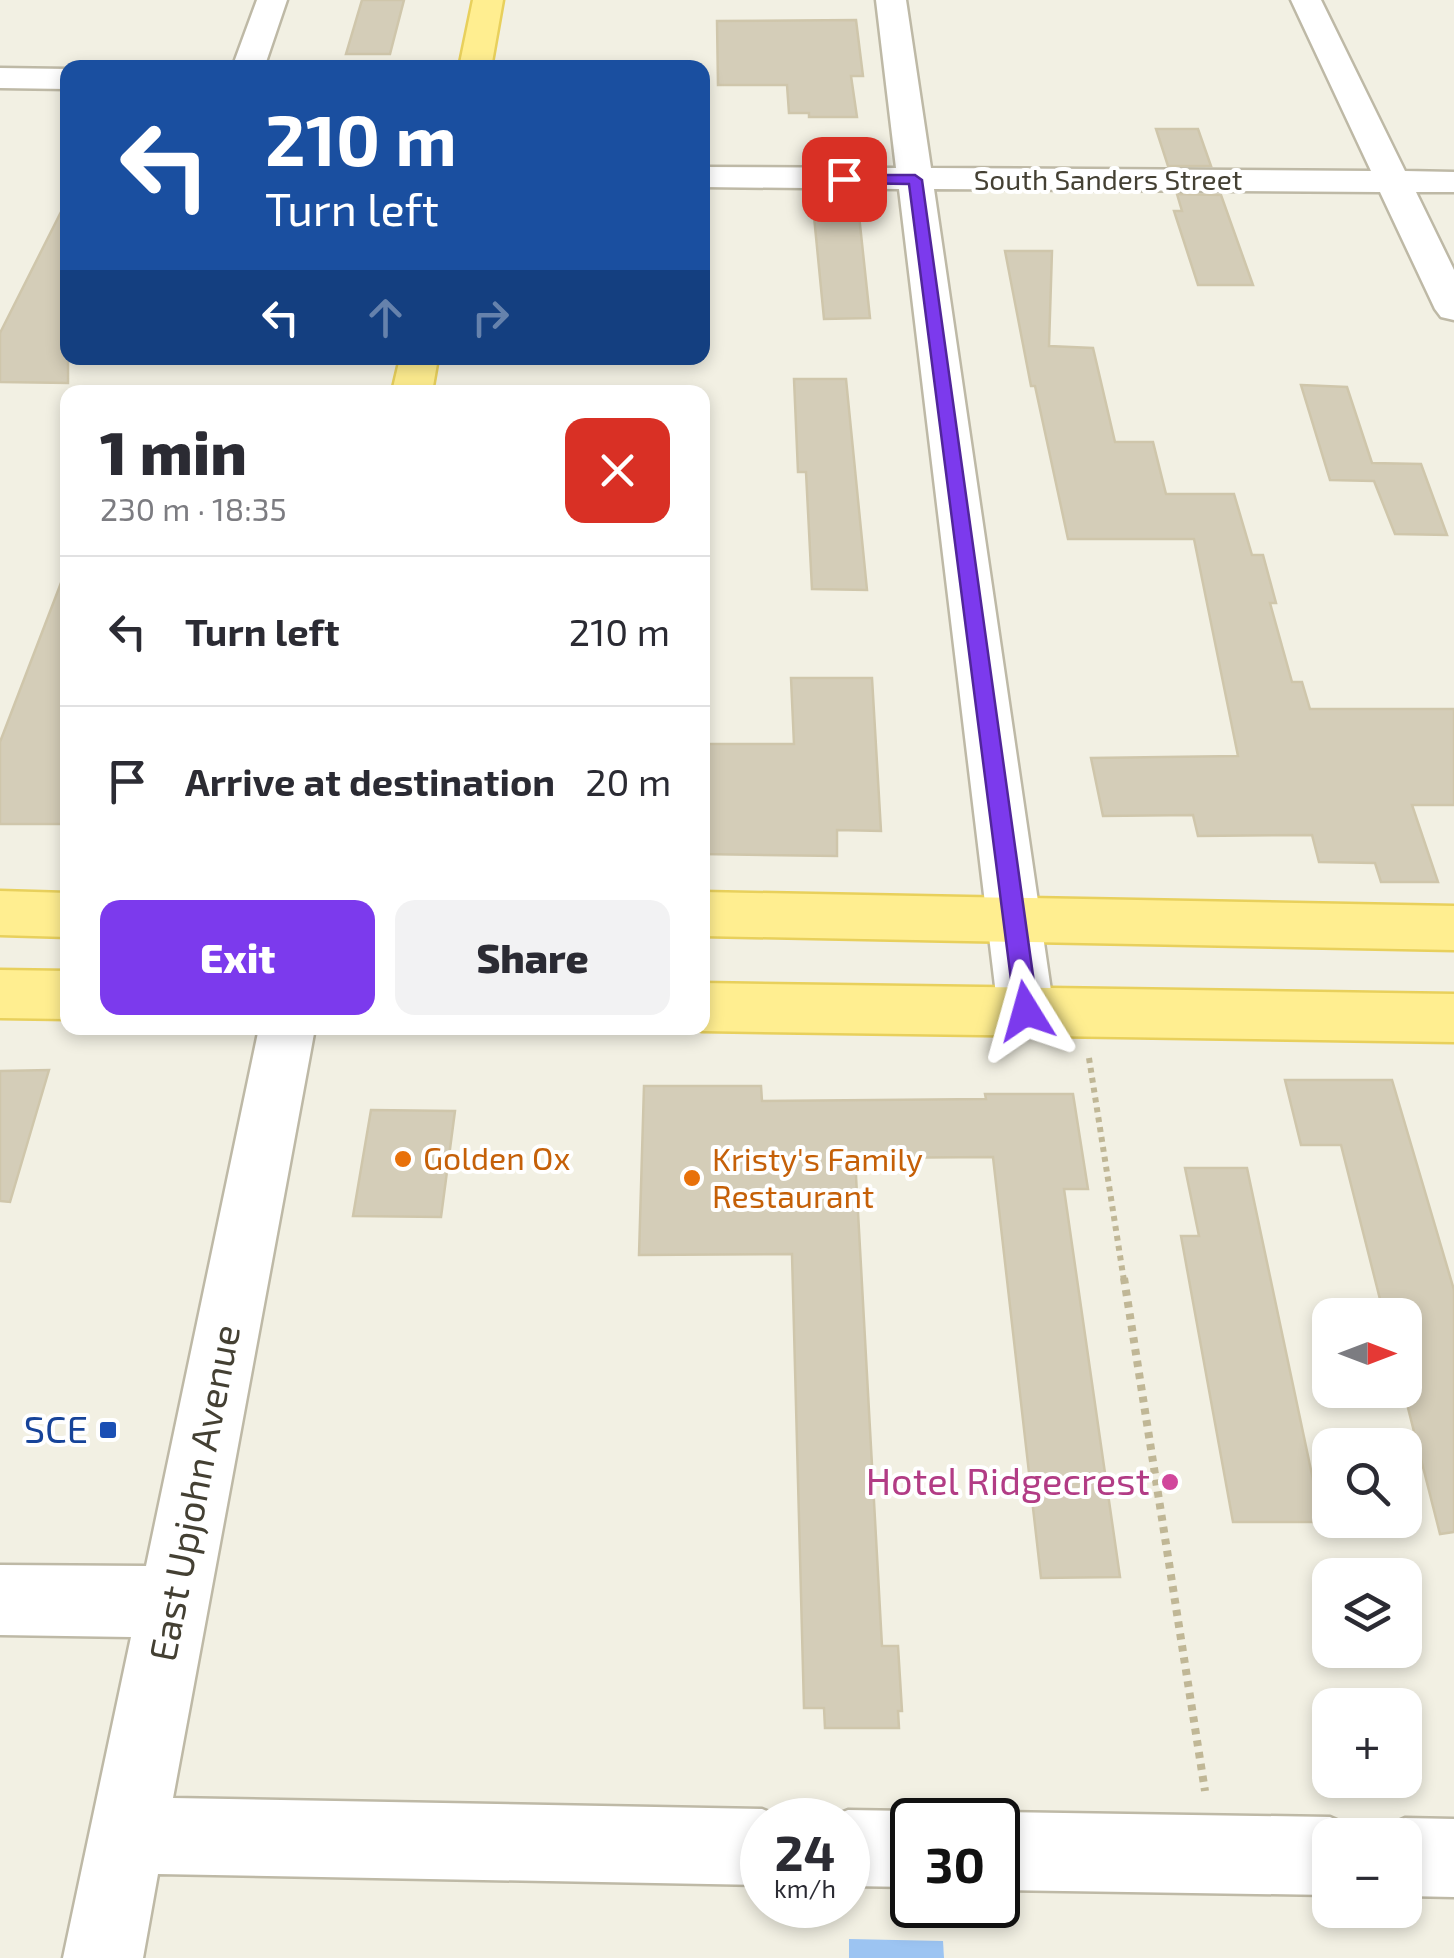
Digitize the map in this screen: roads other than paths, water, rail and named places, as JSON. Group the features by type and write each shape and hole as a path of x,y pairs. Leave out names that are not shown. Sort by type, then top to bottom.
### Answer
{"main road":[{"path":"477,60 488,0"},
{"path":"0,914 60,915"},
{"path":"710,914 1454,928"},
{"path":"0,994 60,995"},
{"path":"710,1007 1454,1018"}],"street":[{"path":"251,60 272,0"},
{"path":"891,0 1026,1011"},
{"path":"1306,0 1454,309"},
{"path":"0,78 60,79"},
{"name":"South Sanders Street","path":"710,177 1454,182"},
{"name":"East Upjohn Avenue","path":"103,1958 286,1035"},
{"path":"0,1600 174,1602"},
{"path":"128,1835 740,1846"},
{"path":"1020,1851 1312,1856"},
{"path":"1422,1857 1454,1858"}],"water":[{"path":"849,1939 943,1941 944,1958 849,1958"}],"place":[{"name":"Golden Ox","path":"403,1159"},
{"name":"Kristy's Family Restaurant","path":"692,1178"},
{"name":"SCE","path":"108,1430"},
{"name":"Hotel Ridgecrest","path":"1170,1482"}]}
